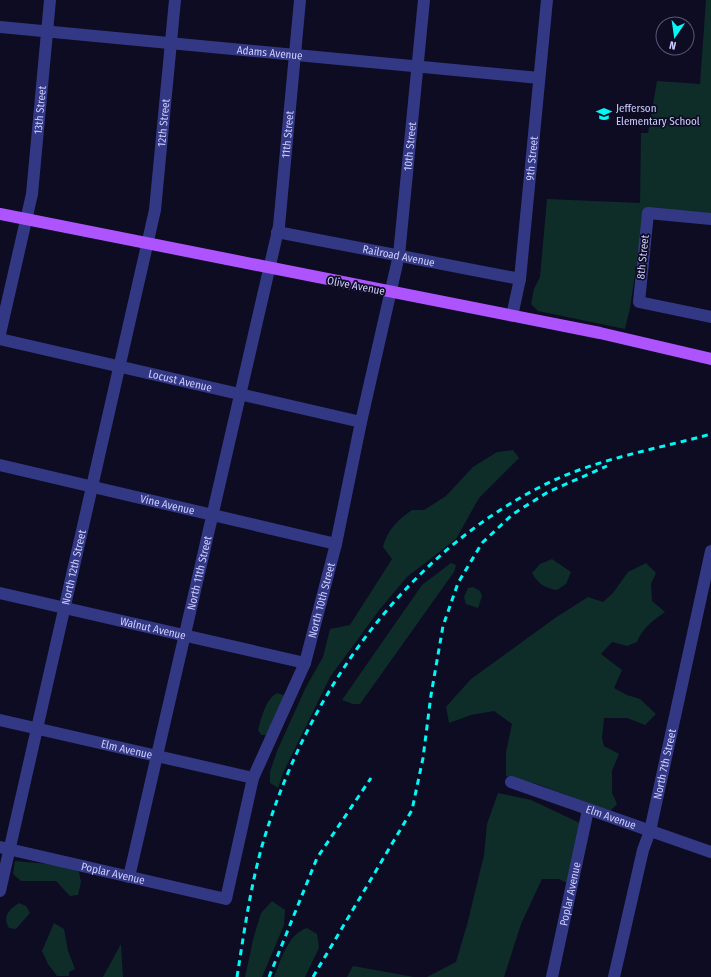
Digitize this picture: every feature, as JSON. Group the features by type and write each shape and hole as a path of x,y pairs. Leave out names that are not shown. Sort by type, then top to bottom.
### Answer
{"main road":[{"name":"Olive Avenue","path":"0,214 269,269 631,339 711,359"}],"street":[{"name":"13th Street","path":"0,334 32,194 50,0"},
{"name":"12th Street","path":"148,244 155,210 175,0"},
{"name":"11th Street","path":"269,269 277,232 300,0"},
{"name":"10th Street","path":"390,292 399,255 424,0"},
{"name":"9th Street","path":"512,316 520,279 547,0"},
{"name":"Adams Avenue","path":"0,27 539,78"},
{"name":"8th Street","path":"711,219 648,213 639,302 711,317"},
{"name":"Railroad Avenue","path":"277,232 520,279"},
{"name":"North 12th Street","path":"0,891 4,848 36,729 148,244"},
{"name":"North 11th Street","path":"130,877 269,269"},
{"name":"North 10th Street","path":"226,899 253,778 305,663 336,544 390,292"},
{"name":"Locust Avenue","path":"0,339 361,422"},
{"name":"Vine Avenue","path":"0,465 336,544"},
{"name":"North 7th Street","path":"614,977 644,850 650,831 708,580 711,551"},
{"name":"Walnut Avenue","path":"0,593 305,663"},
{"name":"Elm Avenue","path":"0,720 253,778"},
{"name":"Elm Avenue","path":"511,782 711,852"},
{"name":"Poplar Avenue","path":"552,977 588,810"},
{"name":"Poplar Avenue","path":"4,848 226,899"}],"green space":[{"path":"706,0 711,0 711,214 645,208 630,308 625,329 538,311 531,304 534,289 540,277 547,199 640,203 641,133 648,133 657,81 700,84"},
{"path":"513,450 519,458 479,498 456,539 407,577 380,609 330,677 283,773 278,788 270,783 270,772 277,751 306,687 323,657 330,629 350,625 392,559 383,547 390,530 412,510 424,510 446,496 473,467 497,452"},
{"path":"552,559 571,572 566,584 557,590 542,585 532,573 540,564"},
{"path":"451,563 456,565 454,572 360,704 353,704 342,700 422,585"},
{"path":"646,563 656,573 651,584 652,601 665,612 645,628 637,642 627,646 612,642 601,654 622,670 614,688 627,695 640,699 656,714 645,725 627,718 604,718 602,738 604,746 619,754 612,771 612,793 617,804 610,811 537,784 506,776 506,752 512,724 494,711 471,715 449,723 446,707 471,679 555,618 588,597 603,602 613,593 628,572"},
{"path":"473,587 480,591 482,596 478,608 466,604 464,597 468,588"},
{"path":"277,693 287,696 269,735 261,735 258,730 264,709 273,696"},
{"path":"498,793 531,800 580,823 571,885 559,879 542,879 521,924 504,977 427,977 456,962 467,925 484,855 487,824"},
{"path":"15,861 69,866 79,872 81,882 78,895 70,896 56,881 21,881 13,874"},
{"path":"272,901 285,910 284,925 262,977 245,977 254,936 261,913"},
{"path":"19,903 26,906 30,913 16,929 9,928 6,917 12,908"},
{"path":"54,923 64,929 68,951 75,969 69,972 69,976 57,976 48,964 42,951"},
{"path":"307,928 317,934 319,948 305,977 274,977 290,942 300,931"},
{"path":"121,944 123,977 103,977"},
{"path":"353,966 414,977 347,977"}],"railway":[{"path":"237,977 254,878 262,846 281,790 305,735 334,683 368,634 407,588 450,547 498,512 550,482 589,466 609,460 711,434"},
{"path":"313,977 412,810 423,758 431,695 443,626 458,583 482,543 513,514 548,492 607,466"},
{"path":"269,977 317,858 371,778"}],"place":[{"name":"Jefferson Elementary School","path":"604,114"}]}
